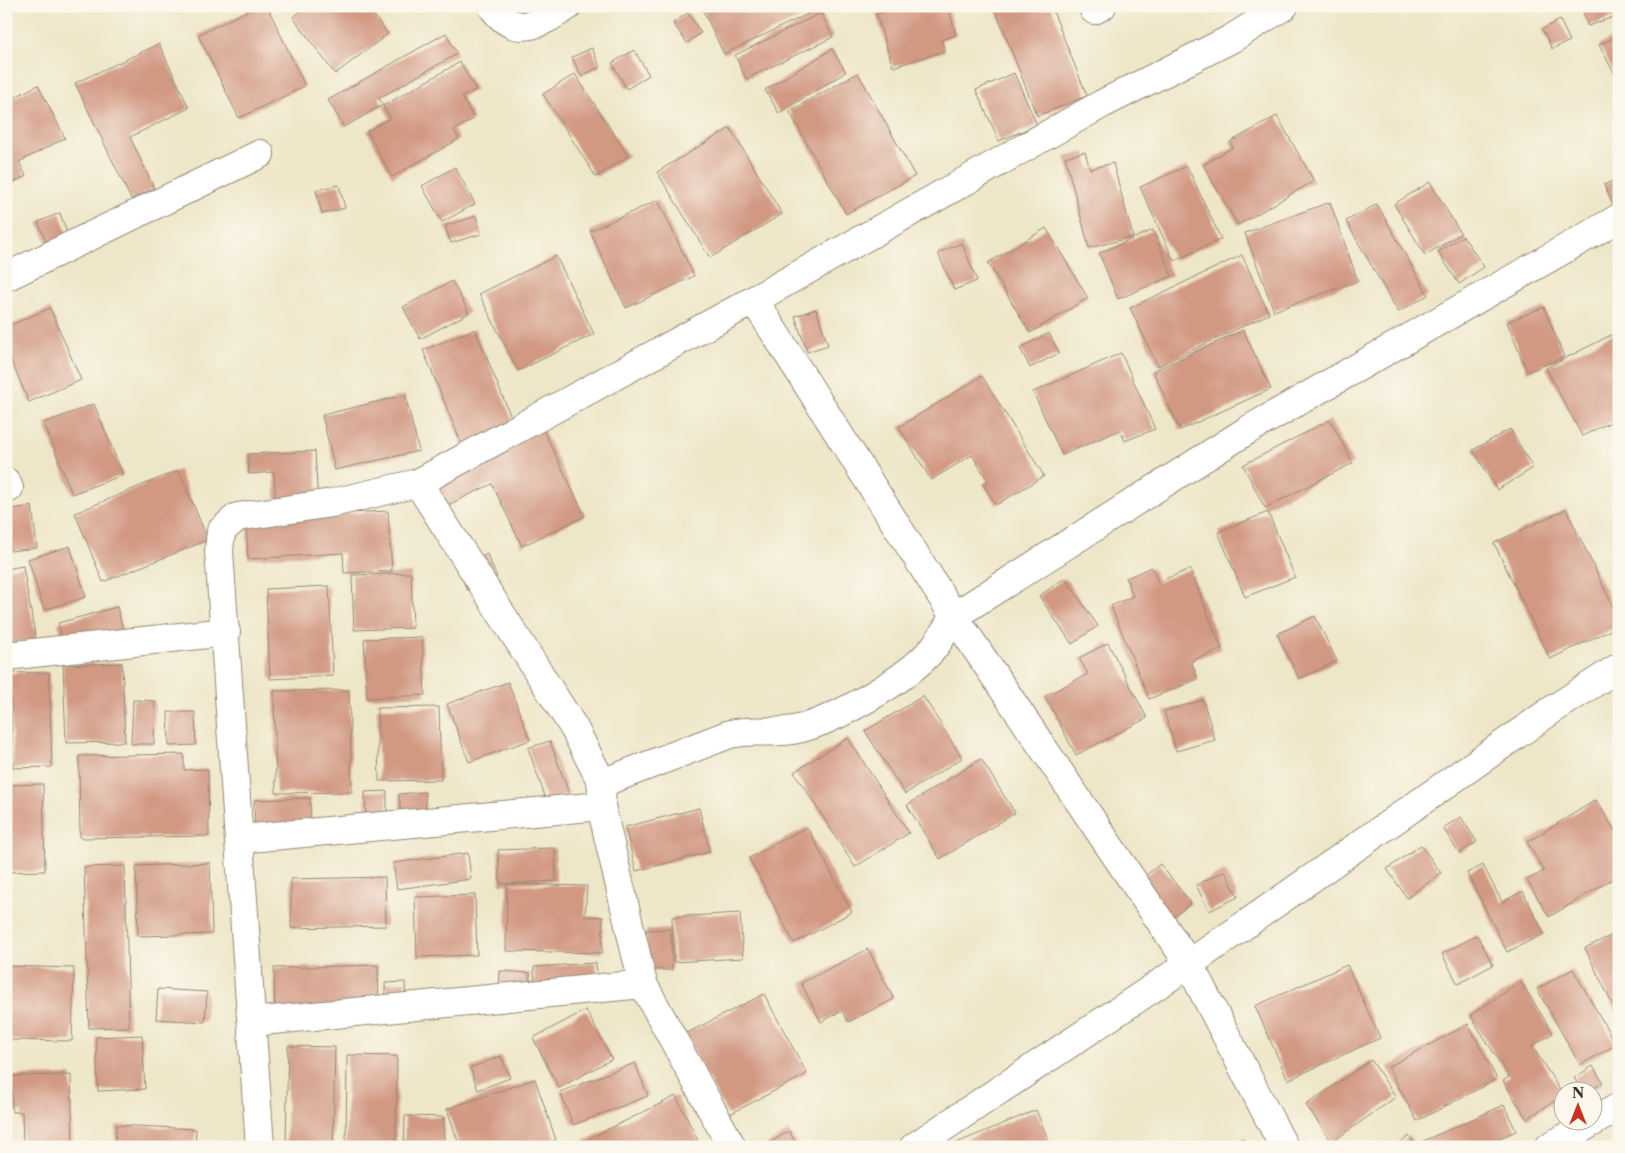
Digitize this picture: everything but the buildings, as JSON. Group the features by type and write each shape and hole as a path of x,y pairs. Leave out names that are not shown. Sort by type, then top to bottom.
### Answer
{"street":[{"path":"492,6 501,19 510,24 524,26 541,24 568,6"},
{"path":"260,1147 219,551 221,531 238,517 332,503 418,483 754,300 1102,104 1231,39 1284,6"},
{"path":"6,277 260,154"},
{"path":"240,839 602,795 730,734 748,730 765,732 797,730 832,719 910,672 932,650 954,616 1248,430 1619,218"},
{"path":"754,300 954,616 1188,964 1284,1147"},
{"path":"418,483 574,728 602,795 643,984 732,1147"},
{"path":"6,656 226,632"},
{"path":"914,1147 1188,964 1552,710 1619,667"},
{"path":"252,1022 643,984"},
{"path":"1549,1147 1619,1106"}]}
